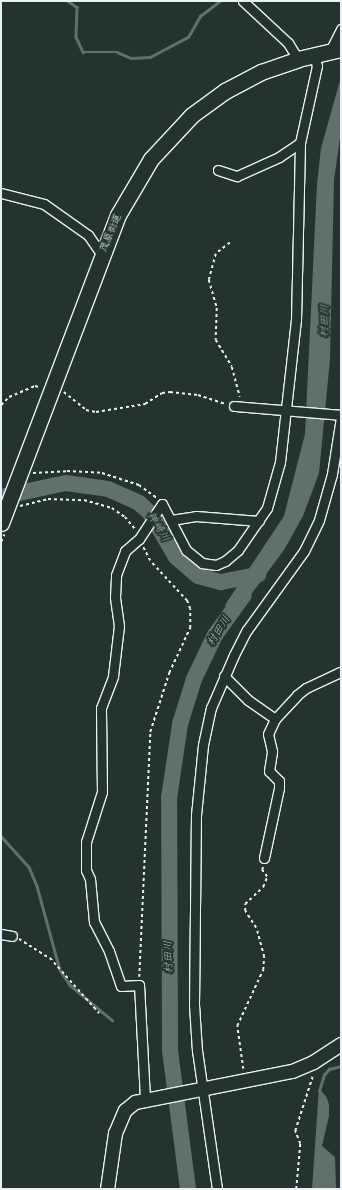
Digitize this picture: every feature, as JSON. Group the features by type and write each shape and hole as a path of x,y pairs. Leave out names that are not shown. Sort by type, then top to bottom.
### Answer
{"main road":[{"name":"茂原街道","path":"4,516 102,255 118,215 140,174 178,129 225,91 261,72 298,59 336,50"}],"street":[{"path":"243,1 288,43 298,59"},
{"path":"336,50 341,29"},
{"path":"146,1099 139,985 121,986 109,951 94,922 86,847 88,830 102,792 101,708 113,676 120,626 115,597 116,575 125,551 139,539 162,504 186,550 202,563 216,565 232,556 267,508 280,462 296,320 300,143 317,66 314,55"},
{"path":"218,170 237,176 280,157 300,143"},
{"path":"1,193 44,204 88,235 102,255"},
{"path":"217,1189 203,1087 194,1005 196,815 203,745 211,708 224,676 247,630 289,575 320,520 332,474 341,416 286,409 234,406"},
{"path":"171,520 196,516 259,521"},
{"path":"264,858 279,788 279,781 269,771 272,751 268,734 275,719 306,688 341,672"},
{"path":"224,676 248,700 275,719"},
{"path":"1,934 12,936"},
{"path":"107,1189 115,1133 121,1116 130,1106 146,1099 302,1068 341,1044"}],"path":[{"path":"230,243 216,254 209,280 217,308 216,340 232,367 245,406"},
{"path":"1,405 9,398 35,386 52,386 86,410 96,412 146,404 162,393 170,392 198,395 234,406"},
{"path":"17,479 67,471 102,473 139,485 158,498 162,504"},
{"path":"4,516 56,498 94,502 112,508 125,517 134,526 150,561 180,590 190,610 190,628 169,673 150,732 139,985"},
{"path":"244,1080 237,1026 263,970 264,956 256,928 245,911 245,904 263,887 267,877 262,870 264,858"},
{"path":"12,936 50,958 99,1013"},
{"path":"296,1189 300,1144 295,1131 314,1071"}],"water":[{"path":"341,77 341,131 334,180 330,359 319,473 303,516 284,550 235,616 225,605 284,516 305,434 317,184 321,148"},
{"path":"319,1088 327,1098 329,1105 329,1116 322,1146 335,1157 336,1189 312,1189"}],"waterway":[{"path":"68,1 77,7 76,37 83,52 117,52 131,58 150,57 188,37 200,16 220,1"},
{"name":"神崎川","path":"1,497 66,483 108,489 139,503 150,513 176,557 198,576 221,582 258,575"},
{"name":"村田川","path":"188,1189 170,1051 169,798 180,724 194,679 215,635 244,595"},
{"path":"1,836 29,867 37,886 60,970 70,985 112,1020"},
{"path":"319,1091 324,1075 329,1069 341,1066"}]}
